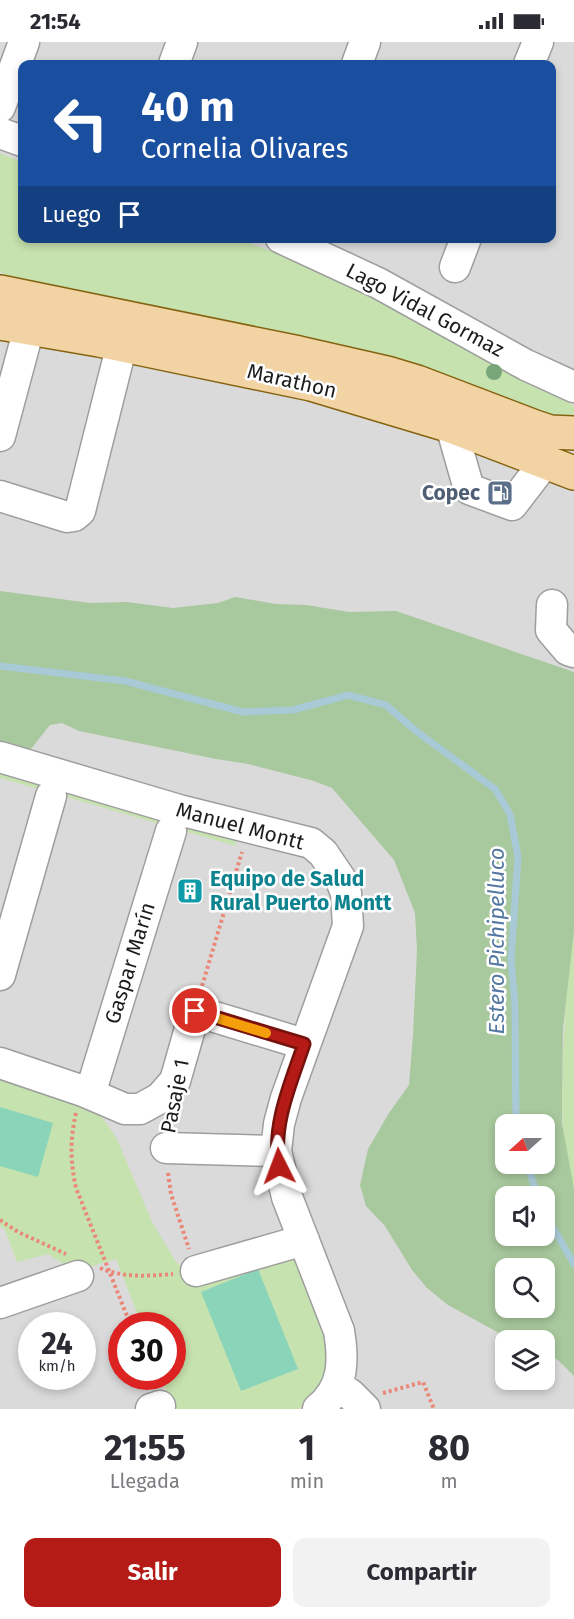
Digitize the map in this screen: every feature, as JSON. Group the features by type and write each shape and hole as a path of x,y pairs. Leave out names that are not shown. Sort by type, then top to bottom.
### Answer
{"main road":[{"name":"Marathon","path":"0,292 299,352 376,370 417,382 550,432 574,433"},
{"name":"Marathon","path":"14,326 122,345 311,384 451,426 559,467"}],"street":[{"path":"0,107 24,42"},
{"path":"175,60 182,42"},
{"path":"358,60 365,42"},
{"path":"531,60 538,42"},
{"path":"0,133 18,140"},
{"name":"Lago Vidal Gormaz","path":"294,243 378,283 571,388"},
{"path":"456,267 464,243"},
{"path":"0,436 14,326"},
{"path":"0,496 67,517 74,516 81,511 122,345"},
{"path":"451,426 469,489 512,505 559,467"},
{"path":"552,605 551,630 568,650 574,652"},
{"name":"Manuel Montt","path":"0,757 179,810 311,843 323,853 340,878 346,893 348,926 304,1044 279,1124 276,1151 284,1189 339,1330 342,1366 337,1385"},
{"path":"0,975 8,914 51,796"},
{"name":"Gaspar Marín","path":"86,1093 171,831"},
{"path":"195,1011 304,1044"},
{"name":"Pasaje 1","path":"86,1093 125,1109 140,1109 160,1098 175,1081 195,1011"},
{"path":"0,1063 86,1093"},
{"path":"166,1148 276,1151"},
{"path":"196,1271 303,1240"},
{"path":"0,1303 78,1265"},
{"path":"318,1409 337,1385 351,1395 373,1401"}],"path":[{"path":"195,1011 242,852"},
{"path":"86,1093 71,1136 71,1164 76,1188 126,1312"},
{"name":"Pasaje 1","path":"166,1148 171,1194 196,1271"},
{"path":"0,1220 78,1265 111,1273 145,1276 196,1271"},
{"path":"373,1401 423,1382 434,1409"}],"shaded area":[{"path":"0,42 574,42 574,1409 0,1409"}],"green space":[{"path":"0,153 18,160 18,243 248,243 340,281 564,397 574,407 574,417 563,421 17,281 0,272"},
{"path":"0,591 90,603 127,602 173,608 218,603 235,597 349,612 396,611 574,672 574,931 563,1028 562,1123 574,1189 574,1376 555,1358 555,1330 495,1331 448,1305 427,1288 412,1270 385,1226 366,1206 360,1185 368,1149 409,1085 417,950 415,913 394,860 332,788 248,764 79,731 62,723 50,725 30,750 0,742"},
{"path":"0,766 235,834 236,846 0,778"},
{"path":"574,931 574,1189 566,1158 562,1092 566,995"},
{"path":"0,1073 88,1105 105,1121 117,1139 152,1222 176,1262 197,1278 298,1251 328,1335 331,1361 315,1397 299,1409 173,1409 166,1390 186,1390 186,1312 137,1312 116,1259 75,1271 48,1254 17,1262 5,1230 0,1226"},
{"path":"0,1107 53,1123 38,1177 0,1166"},
{"path":"258,1269 298,1369 241,1391 201,1292"}],"waterway":[{"name":"Estero Pichipelluco","path":"0,666 125,681 243,712 293,710 348,695 386,705 416,731 495,789 510,814 518,857 511,959 515,1005 516,1114"},
{"name":"Estero Pichipelluco","path":"530,1174 534,1186"},
{"name":"Estero Pichipelluco","path":"555,1231 574,1264"}],"slow traffic":[{"path":"220,1019 266,1033"}],"place":[{"name":"Copec","path":"500,493"},
{"name":"Equipo de Salud Rural Puerto Montt","path":"190,891"}],"route":[{"path":"195,1011 304,1044 279,1124 276,1151 279,1166"}]}
